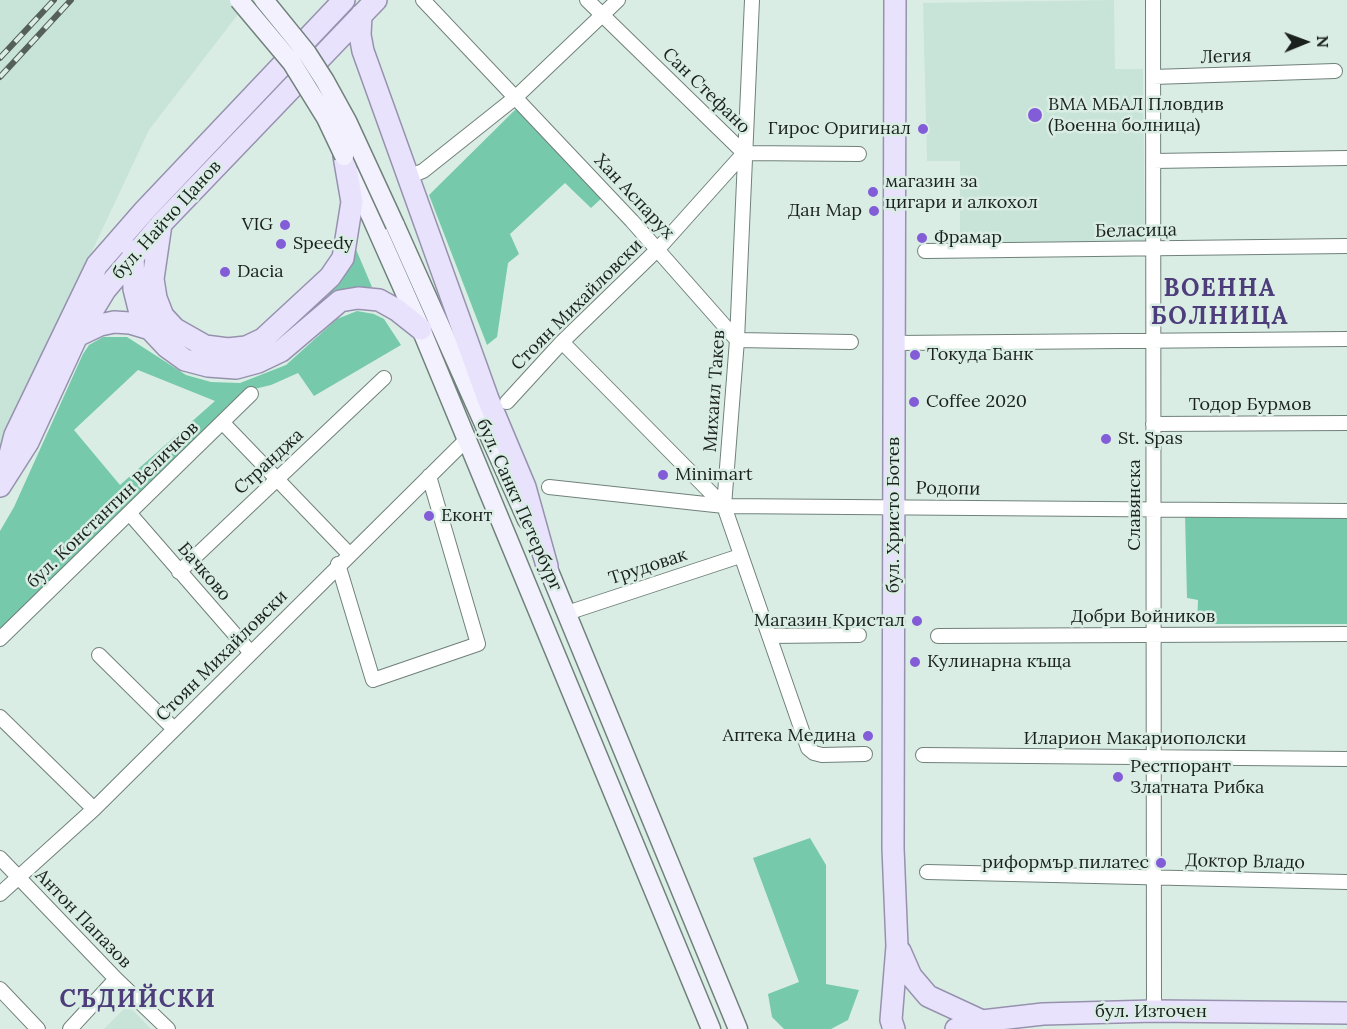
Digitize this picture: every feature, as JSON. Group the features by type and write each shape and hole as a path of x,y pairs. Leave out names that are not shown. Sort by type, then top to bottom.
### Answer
{"main road":[{"name":"бул. Санкт Петербург","path":"239,0 292,63 326,118 344,156 421,329 711,1029"},
{"name":"бул. Санкт Петербург","path":"264,0 308,53 325,81 347,121 395,225 547,566 738,1029"},
{"name":"бул. Найчо Цанов","path":"3,480 15,435 85,286 117,240 344,0"},
{"name":"бул. Христо Ботев","path":"894,1029 891,1020 897,946 893,848 893,506 896,343 895,0"},
{"path":"368,7 360,35 363,51 488,399 525,487 547,566"},
{"name":"бул. Найчо Цанов","path":"3,480 28,442 77,336 105,290 161,224 368,7"},
{"path":"161,224 153,279 156,298 163,316 174,329 205,346 228,349 246,347 263,339 330,277 343,258 352,202 344,156"},
{"path":"144,210 132,258 134,289 139,309 150,329 167,347 185,360 208,366 236,368 281,351 340,301 358,298 379,300 397,310 421,329"},
{"path":"77,336 100,325 114,322 129,323 150,329"},
{"path":"897,946 910,976 928,996 982,1021"},
{"name":"бул. Източен","path":"956,1029 982,1021 1043,1014 1154,1011 1347,1013"}],"street":[{"name":"Хан Аспарух","path":"423,0 658,249 737,340"},
{"name":"Сан Стефано","path":"587,0 744,153 859,154"},
{"path":"407,177 423,171 516,97 618,0"},
{"name":"Михаил Такев","path":"752,0 737,340 724,506 808,748 822,755 865,754"},
{"name":"Славянска","path":"1152,0 1154,1011"},
{"name":"Легия","path":"1153,77 1335,71"},
{"name":"Стоян Михайловски","path":"507,402 562,342 658,249 744,153"},
{"path":"1153,161 1347,158"},
{"name":"Беласица","path":"925,251 1347,246"},
{"path":"896,343 1347,339"},
{"path":"737,340 851,342"},
{"path":"562,342 724,506"},
{"name":"Странджа","path":"178,572 384,378"},
{"name":"бул. Константин Величков","path":"0,639 223,423 250,394"},
{"path":"223,423 350,555"},
{"name":"Тодор Бурмов","path":"1153,424 1347,423"},
{"name":"Стоян Михайловски","path":"0,894 17,876 94,809 338,564 350,555 466,440"},
{"path":"338,564 373,680 478,644 429,476"},
{"name":"Родопи","path":"549,488 724,506 1347,511"},
{"name":"Бачково","path":"130,514 178,572 251,653"},
{"name":"Трудовак","path":"567,613 740,556"},
{"name":"Добри Войников","path":"938,636 1347,634"},
{"path":"770,636 859,635"},
{"path":"99,655 174,729"},
{"path":"0,717 94,809"},
{"name":"Иларион Макариополски","path":"923,755 1347,759"},
{"name":"Антон Папазов","path":"0,858 116,979 168,1029"},
{"name":"Доктор Владо","path":"927,872 1347,882"},
{"path":"70,1029 116,979"},
{"path":"0,989 38,1029"}],"shaded area":[{"path":"0,0 249,0 149,130 0,447"},
{"name":"ВМА МБАЛ Пловдив (Военна болница)","path":"1114,0 1115,69 1143,69 1145,247 960,247 960,161 927,161 923,3"},
{"path":"128,1005 151,1029 104,1029"}],"green space":[{"path":"519,106 603,197 591,208 565,183 510,234 519,254 508,263 497,337 487,345 429,195"},
{"path":"355,247 372,287 341,290 320,298"},
{"path":"357,311 374,314 384,319 401,345 314,396 298,373 271,385 246,391 0,629 0,531 14,507 89,345 103,337 127,337 186,375 211,382 240,383 286,365 337,319","holes":["138,370 215,401 120,485 74,430"]},
{"path":"1185,514 1347,515 1347,624 1197,624 1198,600 1187,598"},
{"path":"810,838 826,865 826,984 859,990 848,1020 831,1029 784,1029 772,1017 768,994 799,982 753,858"}],"railway":[{"path":"0,58 54,0"},
{"path":"0,77 71,0"}],"place":[{"name":"ВМА МБАЛ Пловдив (Военна болница)","path":"1035,115"},
{"name":"Гирос Оригинал","path":"923,129"},
{"name":"магазин за цигари и алкохол","path":"873,192"},
{"name":"Дан Мар","path":"874,211"},
{"name":"VIG","path":"285,225"},
{"name":"Фрамар","path":"922,238"},
{"name":"Speedy","path":"281,244"},
{"name":"Dacia","path":"225,272"},
{"name":"Токуда Банк","path":"915,355"},
{"name":"Coffee 2020","path":"914,402"},
{"name":"St. Spas","path":"1106,439"},
{"name":"Minimart","path":"663,475"},
{"name":"Еконт","path":"429,516"},
{"name":"Магазин Кристал","path":"917,621"},
{"name":"Кулинарна къща","path":"915,662"},
{"name":"Аптека Медина","path":"868,736"},
{"name":"Рестпорант Златната Рибка","path":"1118,777"},
{"name":"риформър пилатес","path":"1161,863"}],"district":[{"name":"ВОЕННА БОЛНИЦА","path":"1220,303"},
{"name":"СЪДИЙСКИ","path":"138,1000"}]}
